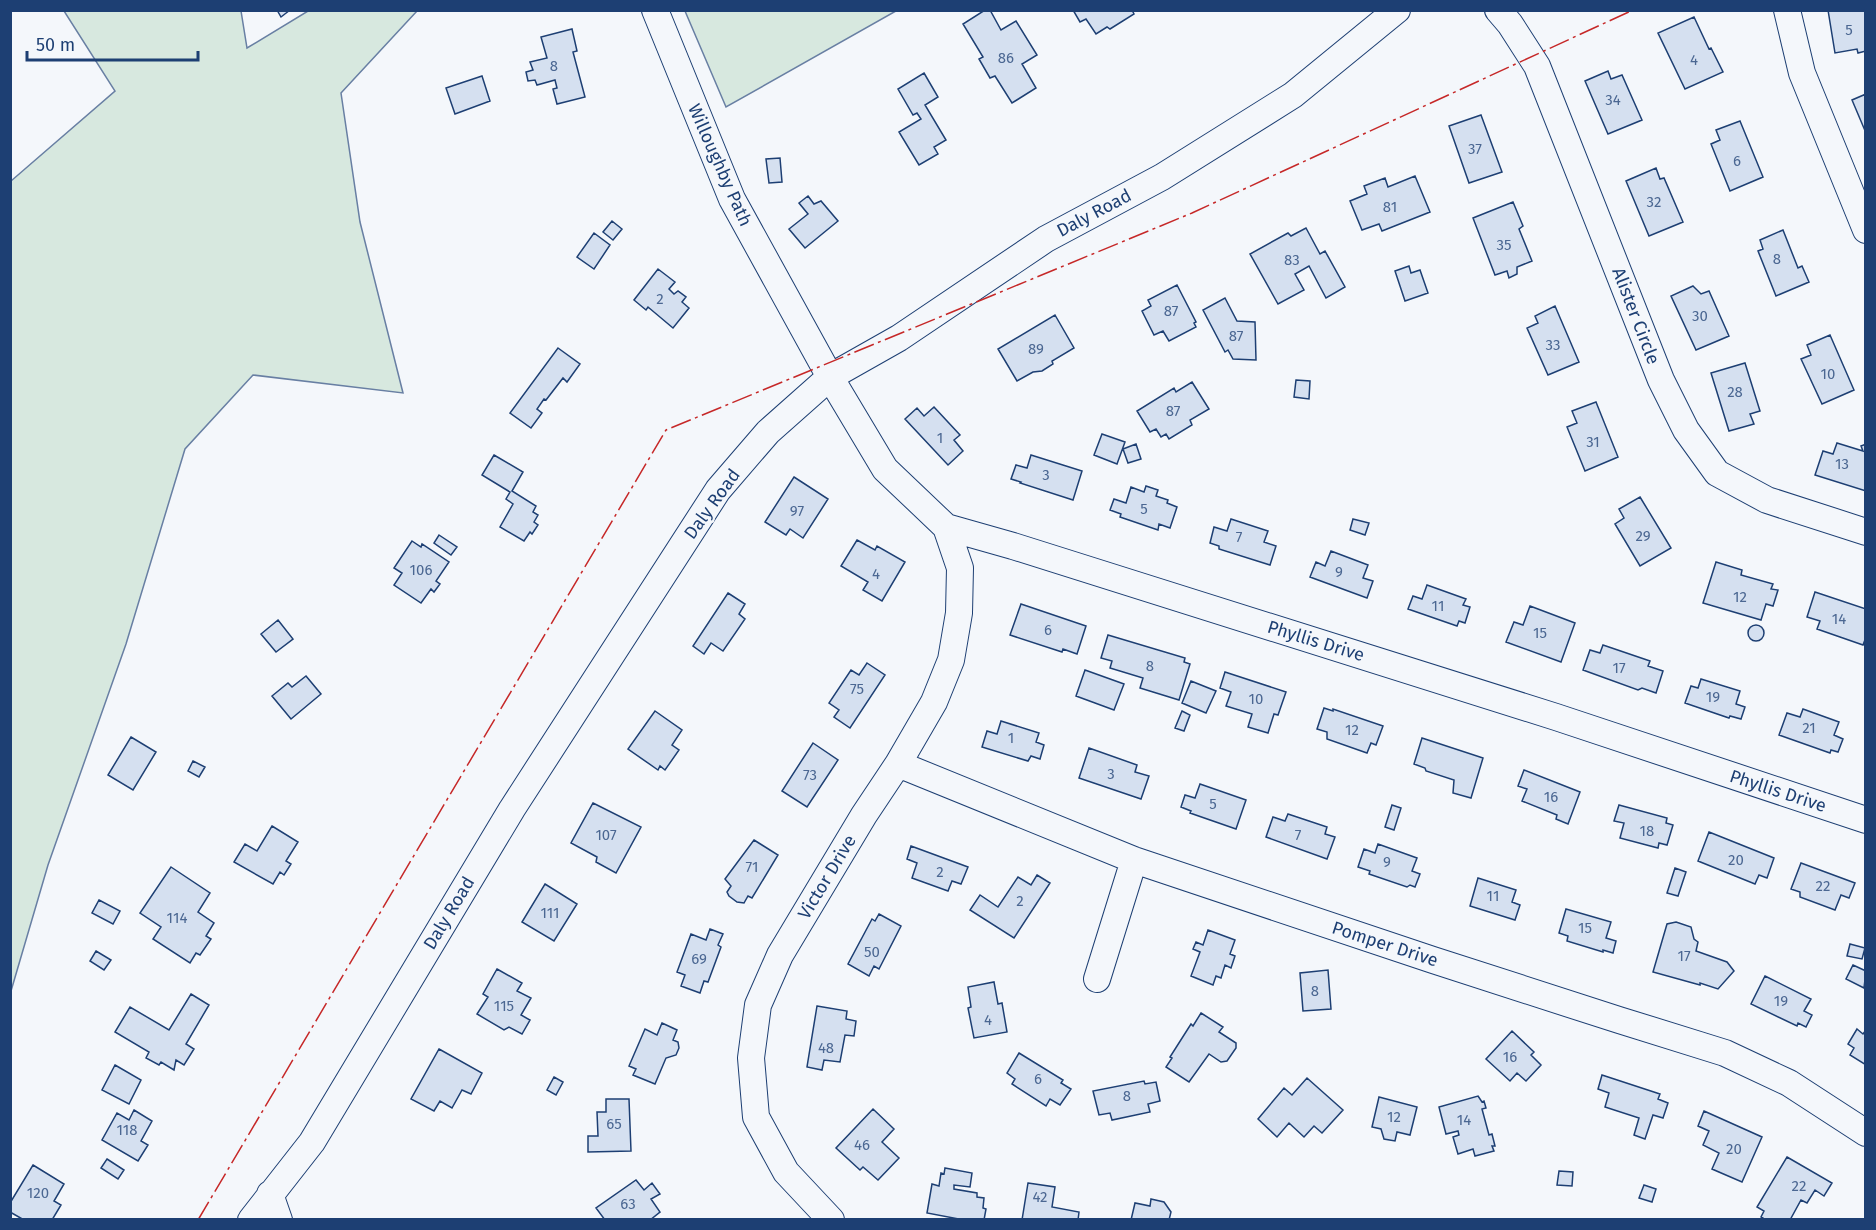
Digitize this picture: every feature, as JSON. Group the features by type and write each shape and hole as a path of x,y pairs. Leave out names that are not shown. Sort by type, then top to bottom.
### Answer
{"street":[{"name":"Willoughby Path","path":"655,10 732,199 830,377"},
{"name":"Daly Road","path":"251,1220 312,1142 512,810 718,490 768,432 830,377 899,338 1046,239 1162,177 1293,95 1397,10"},
{"name":"Alister Circle","path":"1498,10 1510,24 1537,66 1661,380 1686,430 1717,473 1767,500 1866,532"},
{"path":"1787,10 1802,73 1866,230"},
{"name":"Phyllis Drive","path":"830,377 885,469 946,526 1545,713 1866,820"},
{"name":"Victor Drive","path":"831,1220 786,1172 756,1117 751,1058 758,1005 780,955 934,702 951,660 959,613 960,568 946,526"},
{"name":"Pomper Drive","path":"898,764 1134,860 1444,964 1725,1053 1789,1083 1866,1133"},
{"path":"1096,979 1134,860"},
{"path":"270,1194 279,1220"}],"shaded area":[{"path":"64,11 241,11 247,48 308,11 417,11 341,93 360,222 403,393 253,375 185,449 126,644 48,865 11,991 11,181 115,91"},
{"path":"685,11 896,11 726,107"}],"building":[{"path":"277,10 290,10 281,17"},
{"path":"985,10 990,10 1001,30 1016,21 1037,55 1022,64 1036,88 1012,103 995,76 990,78 979,59 983,57 963,24"},
{"path":"1073,10 1132,10 1134,14 1110,29 1107,27 1096,34 1086,19 1080,22"},
{"path":"1828,10 1866,10 1866,51 1858,53 1857,49 1835,53"},
{"path":"1694,17 1723,72 1685,89 1658,33"},
{"path":"572,29 577,51 573,52 585,97 557,104 553,89 557,88 555,80 537,85 535,80 528,81 526,72 533,70 530,62 547,58 541,37"},
{"path":"1608,71 1611,79 1622,75 1642,120 1608,134 1585,81"},
{"path":"924,73 938,97 925,105 946,140 934,147 938,154 919,165 899,132 921,119 917,113 913,115 898,89"},
{"path":"482,76 490,101 455,114 446,88"},
{"path":"1866,94 1866,133 1852,100"},
{"path":"1481,115 1502,172 1469,183 1449,126"},
{"path":"1740,121 1763,177 1730,191 1711,144 1720,140 1716,130"},
{"path":"780,158 782,182 769,183 766,159"},
{"path":"1656,168 1660,179 1664,178 1683,222 1649,236 1626,181"},
{"path":"1415,176 1430,212 1382,231 1379,224 1362,230 1350,201 1367,194 1364,186 1385,178 1388,187"},
{"path":"808,196 814,204 821,201 838,221 805,248 789,229 808,214 799,203"},
{"path":"1513,202 1523,226 1519,229 1532,261 1517,267 1517,274 1509,278 1507,271 1495,275 1473,218"},
{"path":"612,221 622,229 613,240 603,232"},
{"path":"1306,228 1320,254 1325,251 1345,287 1326,298 1309,266 1295,274 1304,290 1278,304 1250,254 1288,233 1291,236"},
{"path":"1783,230 1798,268 1802,266 1809,282 1776,296 1758,251 1763,249 1760,240"},
{"path":"594,233 610,245 594,269 577,257"},
{"path":"1409,266 1411,273 1420,270 1428,293 1405,301 1395,271"},
{"path":"658,269 675,282 669,289 674,294 678,291 686,297 682,302 689,308 673,328 648,307 646,310 634,300"},
{"path":"1177,285 1196,322 1194,323 1196,327 1169,341 1163,331 1154,335 1142,311 1151,306 1148,300"},
{"path":"1693,286 1701,294 1709,291 1729,336 1696,350 1671,296"},
{"path":"1225,298 1237,321 1255,322 1256,360 1233,359 1228,350 1225,352 1203,310"},
{"path":"1555,306 1579,362 1548,375 1527,328 1538,323 1535,316"},
{"path":"1055,315 1074,348 1052,361 1053,364 1042,371 1033,372 1017,381 998,349"},
{"path":"1830,335 1854,390 1822,404 1801,359 1811,355 1807,345"},
{"path":"558,348 580,364 567,382 563,378 546,400 544,399 537,409 542,413 531,428 510,413"},
{"path":"1745,363 1760,411 1750,414 1754,424 1729,431 1711,373"},
{"path":"1296,380 1310,381 1309,399 1294,397"},
{"path":"1192,382 1209,409 1190,420 1192,425 1169,439 1166,434 1161,437 1156,429 1150,432 1137,411 1174,388 1176,392"},
{"path":"1596,402 1618,457 1585,471 1567,427 1577,423 1572,411"},
{"path":"934,407 960,435 954,440 963,451 948,465 905,419 917,408 924,416"},
{"path":"1102,434 1125,442 1117,464 1094,455"},
{"path":"1837,443 1863,451 1861,446 1866,444 1866,491 1815,475 1823,451 1833,454"},
{"path":"1136,444 1141,459 1128,463 1123,449"},
{"path":"494,455 523,472 512,491 536,506 533,512 538,515 534,522 538,525 524,541 500,527 513,504 506,499 510,492 482,475"},
{"path":"1031,455 1082,471 1073,500 1011,479 1016,465 1027,468"},
{"path":"794,477 828,499 803,538 790,529 786,535 765,522"},
{"path":"1146,486 1158,490 1156,496 1168,500 1167,503 1177,507 1170,528 1159,524 1158,530 1120,517 1121,514 1110,510 1114,499 1126,503 1131,487 1144,492"},
{"path":"1640,497 1671,548 1640,566 1615,524 1624,518 1619,509"},
{"path":"1231,519 1268,531 1264,542 1276,546 1270,565 1219,549 1219,546 1210,543 1214,527 1227,531"},
{"path":"1353,519 1369,523 1365,535 1350,530"},
{"path":"439,535 457,547 451,555 434,543"},
{"path":"857,540 875,550 877,546 905,562 882,601 863,590 868,582 841,566"},
{"path":"412,541 421,547 422,544 449,562 436,581 440,584 434,592 431,589 421,603 394,585 402,573 394,568"},
{"path":"1331,551 1368,565 1363,578 1373,581 1367,598 1310,577 1316,562 1325,566"},
{"path":"1716,562 1742,570 1741,575 1773,584 1771,589 1778,590 1773,606 1766,604 1761,620 1703,603"},
{"path":"1427,585 1466,599 1463,605 1470,607 1465,623 1459,621 1457,626 1408,609 1413,596 1422,599"},
{"path":"1815,592 1866,609 1866,637 1863,645 1817,629 1820,621 1807,617"},
{"path":"728,593 745,604 739,614 745,619 723,651 711,643 704,654 693,646"},
{"path":"1021,604 1086,626 1077,654 1063,649 1062,652 1010,635"},
{"path":"1530,606 1575,623 1561,662 1506,642 1514,622 1523,625"},
{"path":"278,620 293,639 276,652 261,634"},
{"path":"1753,625 1759,625 1764,633 1762,639 1753,641 1748,636 1748,630"},
{"path":"1108,635 1185,658 1184,662 1190,664 1179,700 1140,688 1143,678 1110,668 1112,661 1101,658"},
{"path":"1603,645 1650,661 1648,666 1663,671 1656,693 1642,688 1638,690 1583,670 1590,650 1600,653"},
{"path":"867,663 885,675 850,728 834,717 839,710 829,703 851,670 859,675"},
{"path":"1085,670 1124,684 1114,710 1076,696"},
{"path":"1225,672 1286,692 1278,715 1274,714 1268,733 1248,727 1252,714 1226,706 1231,692 1220,688"},
{"path":"306,676 321,694 291,719 272,696 288,683 292,687"},
{"path":"1701,679 1740,691 1736,704 1745,707 1741,719 1730,716 1729,718 1685,703 1691,686 1698,688"},
{"path":"1191,681 1216,691 1206,713 1182,703"},
{"path":"1324,708 1383,726 1376,745 1371,743 1367,753 1327,739 1327,732 1317,729"},
{"path":"1803,709 1839,722 1834,735 1843,739 1838,752 1831,750 1830,753 1779,735 1787,713 1800,717"},
{"path":"655,711 682,730 672,745 679,750 665,770 660,766 658,770 628,749"},
{"path":"1182,711 1190,715 1184,731 1175,728"},
{"path":"1001,721 1039,733 1036,742 1044,745 1040,759 1031,756 1028,761 982,747 987,731 997,734"},
{"path":"131,737 156,752 133,790 108,775"},
{"path":"1422,738 1483,758 1471,798 1453,793 1454,780 1426,771 1425,768 1414,764"},
{"path":"813,743 838,760 807,807 782,791"},
{"path":"1089,748 1137,765 1135,772 1149,776 1141,799 1079,778"},
{"path":"193,761 205,767 199,777 188,771"},
{"path":"1524,770 1580,792 1568,824 1556,819 1557,815 1522,801 1527,789 1518,786"},
{"path":"1200,784 1246,800 1236,829 1190,813 1191,811 1181,807 1185,795 1195,798"},
{"path":"593,803 641,827 616,873 596,862 597,857 571,843"},
{"path":"1392,805 1401,808 1394,830 1385,827"},
{"path":"1619,805 1667,818 1666,823 1673,825 1667,845 1659,843 1658,848 1620,838 1624,823 1614,821"},
{"path":"1288,814 1327,827 1325,834 1335,837 1327,859 1266,837 1273,817 1285,821"},
{"path":"272,826 298,842 286,861 291,864 284,875 280,872 273,884 234,862 245,844 257,851"},
{"path":"1709,832 1774,858 1767,878 1759,875 1755,884 1698,861"},
{"path":"754,840 778,855 752,898 748,896 744,903 737,902 729,896 727,892 731,886 725,879"},
{"path":"1378,844 1417,858 1412,871 1420,874 1415,887 1410,885 1407,887 1369,874 1370,871 1358,867 1364,849 1375,853"},
{"path":"911,846 968,867 961,884 952,881 948,891 912,878 917,863 907,859"},
{"path":"1801,863 1855,883 1849,898 1841,895 1835,910 1800,897 1800,892 1791,889"},
{"path":"171,867 210,893 198,912 214,923 206,936 211,939 200,955 196,953 190,963 153,939 161,927 140,913"},
{"path":"1675,868 1686,872 1678,896 1667,893"},
{"path":"1037,875 1050,883 1014,938 970,910 980,895 998,907 1018,877 1031,885"},
{"path":"1478,878 1516,890 1512,902 1520,905 1515,920 1470,906"},
{"path":"545,884 577,904 554,941 522,922"},
{"path":"99,900 120,911 113,924 92,913"},
{"path":"1566,909 1611,922 1606,938 1616,941 1613,953 1567,941 1568,936 1559,933"},
{"path":"879,914 901,926 879,969 874,966 869,976 848,964 872,919 875,921"},
{"path":"1676,922 1691,927 1694,939 1698,942 1696,951 1727,962 1734,971 1718,989 1653,972 1667,924"},
{"path":"710,929 723,934 718,945 721,947 708,982 704,981 700,993 681,986 685,975 677,972 691,934 706,940"},
{"path":"1208,930 1235,940 1230,954 1235,956 1231,968 1225,965 1221,978 1216,976 1213,985 1191,976 1200,952 1193,949 1196,942 1203,945"},
{"path":"1850,944 1865,948 1862,959 1847,956"},
{"path":"96,951 111,960 104,970 90,961"},
{"path":"1853,965 1866,971 1864,988 1846,979"},
{"path":"497,969 522,983 517,991 531,998 521,1015 530,1020 522,1034 509,1027 504,1030 477,1014 488,997 483,994"},
{"path":"1328,970 1331,1009 1303,1011 1300,973"},
{"path":"1765,976 1811,999 1804,1011 1812,1015 1806,1027 1798,1023 1797,1026 1751,1004"},
{"path":"994,982 998,1004 1002,1003 1007,1032 974,1038 968,1008 971,1007 968,987"},
{"path":"191,994 209,1005 186,1044 194,1049 184,1065 176,1060 174,1070 161,1062 159,1065 146,1058 149,1052 115,1032 130,1007 169,1030"},
{"path":"817,1006 847,1011 846,1019 856,1021 854,1036 845,1035 840,1062 824,1060 822,1070 807,1067"},
{"path":"1201,1013 1223,1027 1219,1032 1236,1043 1236,1048 1227,1061 1221,1062 1209,1054 1189,1082 1166,1067 1191,1024 1193,1026"},
{"path":"662,1023 677,1030 673,1040 678,1042 679,1048 676,1055 666,1058 655,1084 633,1075 636,1069 629,1066 645,1029 657,1035"},
{"path":"1857,1029 1863,1034 1866,1030 1866,1065 1850,1055 1854,1048 1848,1044"},
{"path":"1512,1031 1534,1052 1531,1055 1541,1065 1526,1081 1517,1073 1510,1081 1486,1059"},
{"path":"439,1049 482,1073 471,1094 462,1090 452,1108 440,1101 434,1111 411,1099"},
{"path":"1019,1053 1063,1080 1061,1083 1071,1089 1060,1105 1050,1099 1046,1106 1012,1084 1015,1079 1007,1073"},
{"path":"115,1065 141,1080 129,1104 102,1090"},
{"path":"1602,1075 1660,1094 1658,1099 1668,1103 1663,1118 1653,1115 1645,1139 1634,1135 1639,1118 1605,1107 1609,1093 1598,1089"},
{"path":"554,1077 563,1082 556,1095 547,1090"},
{"path":"1307,1078 1343,1110 1322,1133 1314,1126 1304,1137 1289,1123 1277,1137 1258,1119 1284,1088 1292,1095"},
{"path":"1144,1081 1145,1084 1156,1082 1160,1101 1148,1104 1150,1112 1112,1120 1110,1113 1099,1115 1093,1091"},
{"path":"1478,1096 1482,1102 1484,1101 1486,1108 1482,1109 1489,1135 1492,1134 1494,1151 1475,1156 1473,1149 1458,1154 1453,1137 1459,1135 1458,1131 1446,1134 1439,1107"},
{"path":"1379,1097 1417,1107 1410,1135 1397,1132 1395,1141 1384,1139 1381,1129 1372,1127"},
{"path":"606,1099 629,1099 631,1151 588,1152 588,1136 598,1136 597,1112 606,1112"},
{"path":"873,1109 894,1129 882,1142 899,1158 878,1180 863,1167 860,1170 836,1148"},
{"path":"134,1110 152,1121 141,1141 148,1145 138,1161 102,1140 117,1113 129,1120"},
{"path":"1704,1111 1762,1137 1742,1182 1712,1169 1719,1153 1703,1145 1709,1131 1698,1126"},
{"path":"1787,1157 1832,1183 1824,1196 1815,1190 1807,1203 1801,1200 1790,1220 1766,1220 1761,1217 1764,1211 1757,1207"},
{"path":"107,1159 124,1170 118,1179 101,1168"},
{"path":"33,1165 64,1184 54,1201 61,1205 52,1220 24,1220 10,1212 10,1203"},
{"path":"945,1168 972,1173 970,1187 954,1185 954,1189 977,1193 977,1197 984,1198 983,1208 986,1209 984,1220 964,1220 927,1213 932,1184 939,1186 941,1173 944,1174"},
{"path":"1559,1171 1573,1172 1572,1186 1557,1185"},
{"path":"636,1180 644,1190 652,1183 660,1194 651,1199 660,1212 650,1220 605,1220 596,1208"},
{"path":"1028,1183 1055,1187 1052,1207 1079,1212 1078,1220 1022,1220"},
{"path":"1644,1185 1656,1189 1652,1202 1639,1198"},
{"path":"1151,1199 1164,1202 1171,1212 1169,1220 1131,1220 1135,1203 1150,1206"}],"power":[{"path":"198,1220 666,430 1192,213 1633,10"}]}
